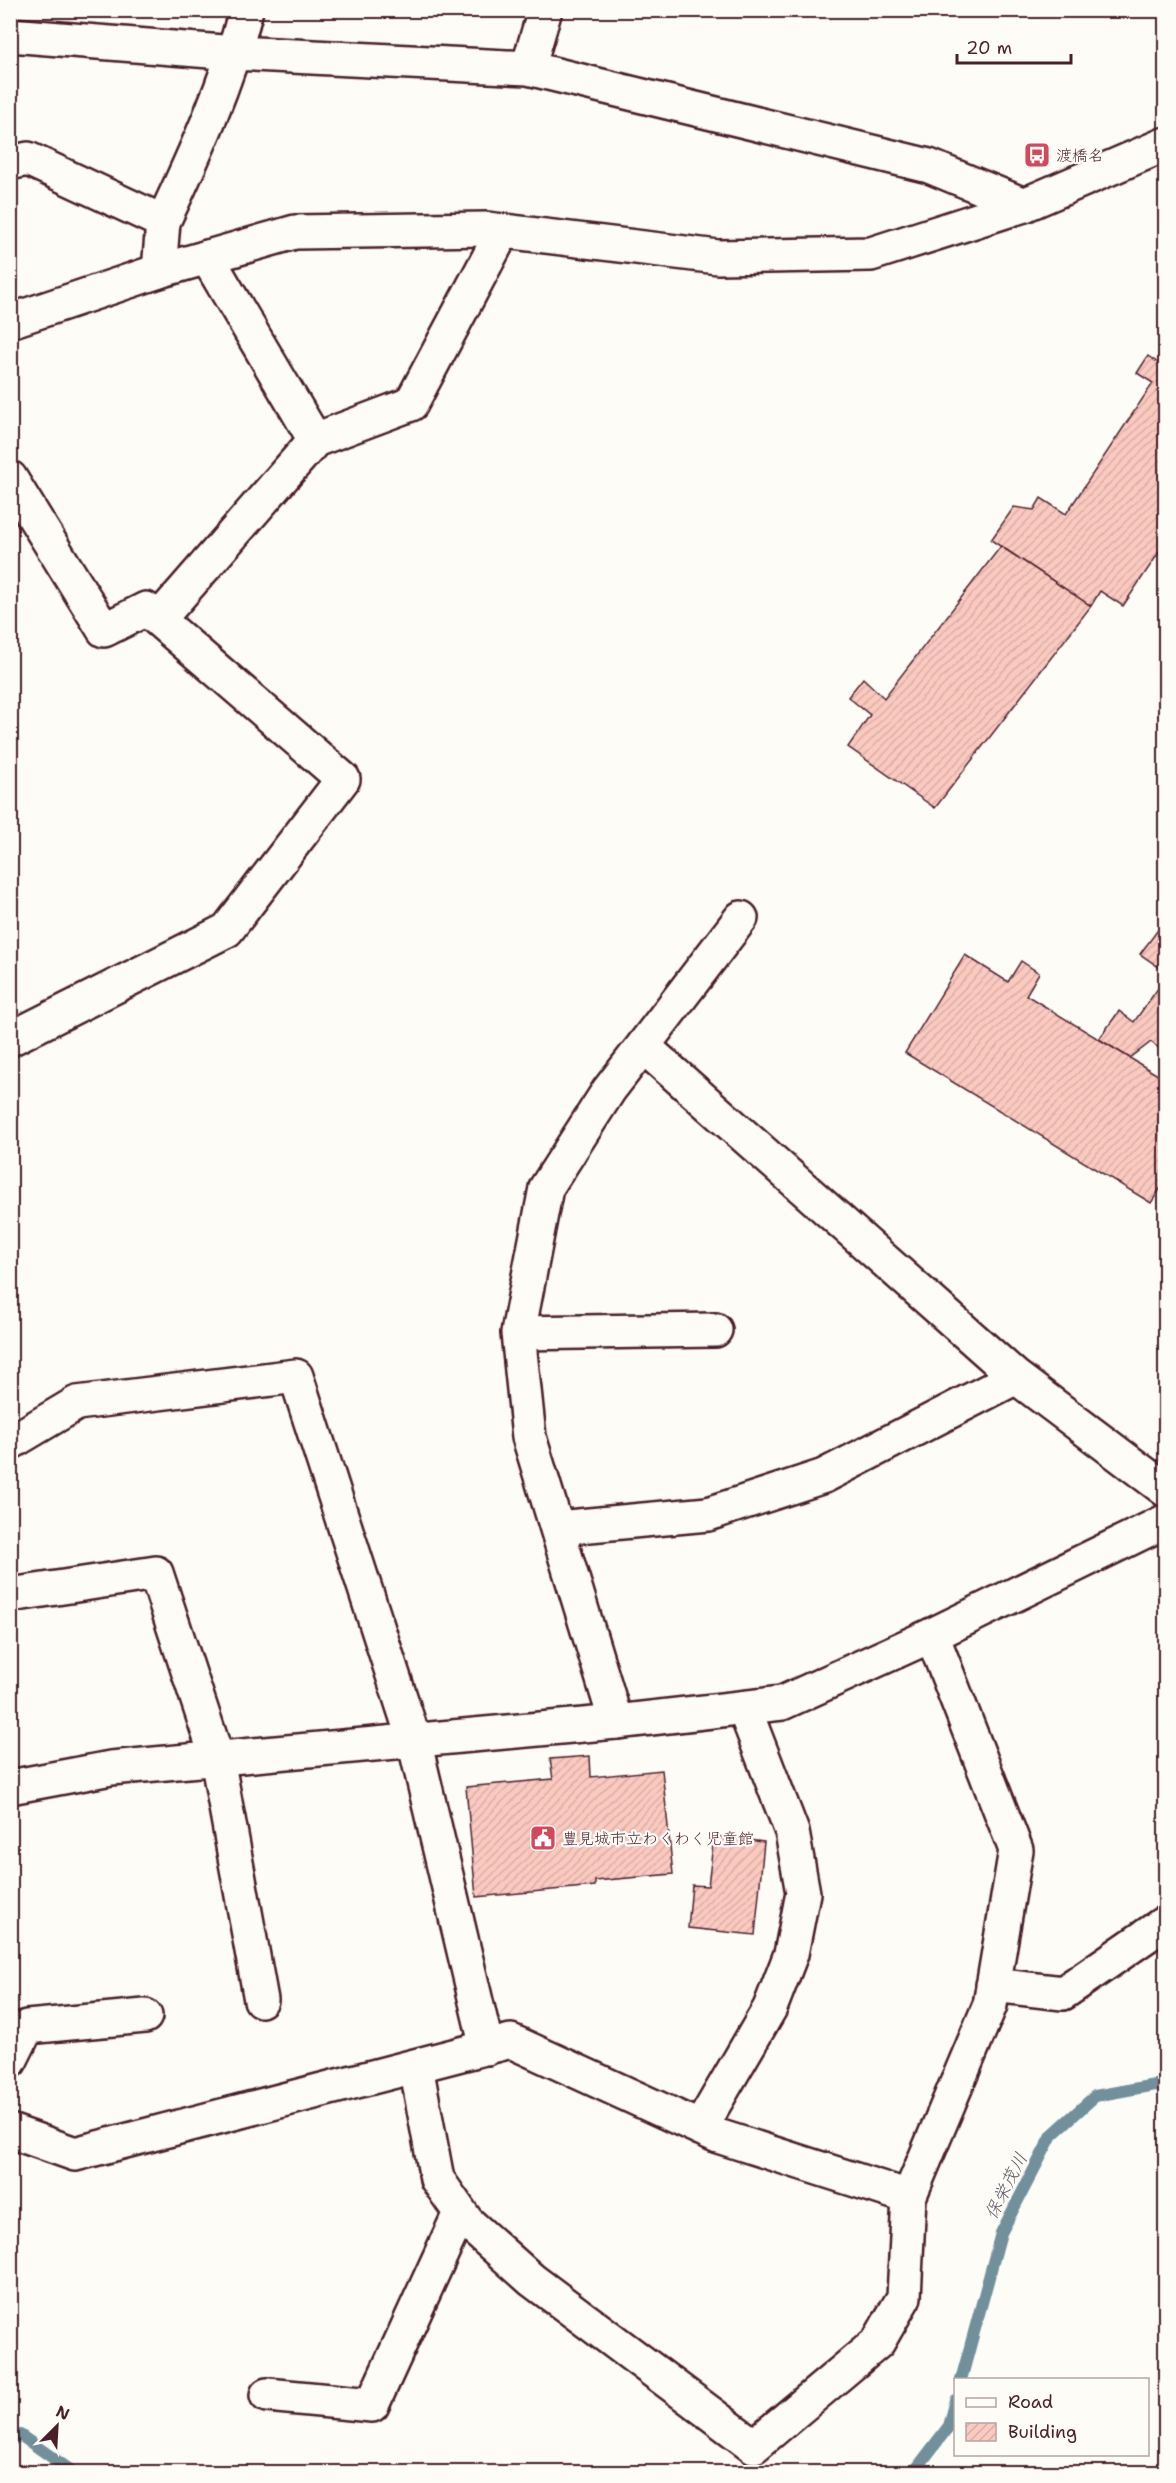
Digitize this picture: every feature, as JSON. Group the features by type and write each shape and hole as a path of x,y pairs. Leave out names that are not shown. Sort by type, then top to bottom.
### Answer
{"street":[{"path":"159,271 163,222 194,156 235,53 246,10"},
{"path":"528,68 545,10"},
{"path":"10,35 235,53 528,68 929,166 1024,205"},
{"path":"10,321 159,271 295,232 503,231 718,257 871,254 1024,205 1166,144"},
{"path":"10,163 28,159 163,222"},
{"path":"159,619 315,440 411,404 503,231"},
{"path":"207,257 315,440"},
{"path":"10,478 104,630 146,609 343,779 227,930 10,1039"},
{"path":"616,1722 529,1437 518,1333 546,1188 609,1090 741,918"},
{"path":"643,1046 1016,1377 1166,1490"},
{"path":"518,1333 715,1330"},
{"path":"10,1443 77,1403 296,1376 414,1740 487,2048"},
{"path":"557,1528 708,1514 824,1476 1016,1377"},
{"path":"10,1787 111,1768 616,1722 782,1703 932,1635 1166,1521"},
{"path":"10,1595 156,1573 217,1758 261,2000"},
{"path":"416,2066 437,2180 467,2222 532,2280 753,2446 878,2342 904,2298 909,2197 990,2005 1016,1850 932,1635"},
{"path":"700,2128 770,2008 791,1954 803,1893 792,1832 744,1708"},
{"path":"993,1985 1064,1993 1166,1922"},
{"path":"10,2061 27,2027 145,2016"},
{"path":"10,2132 75,2154 511,2041 718,2136 909,2197"},
{"path":"267,2395 372,2405 460,2212"}],"building":[{"path":"1148,356 1164,367 1166,364 1166,542 1123,606 1100,591 1091,606 991,540 1014,507 1034,510 1041,498 1066,514 1153,383 1137,373"},
{"path":"1001,546 1091,606 935,808 848,747 870,715 848,697 863,678 884,698"},
{"path":"1166,919 1166,972 1140,954"},
{"path":"965,955 1008,982 1021,961 1039,973 1026,995 1166,1080 1166,1180 1151,1203 905,1053"},
{"path":"1166,977 1166,1054 1151,1042 1130,1058 1099,1039 1119,1011 1134,1022"},
{"path":"590,1756 591,1777 662,1770 673,1874 595,1881 595,1886 476,1897 466,1787 553,1779 550,1759"},
{"path":"714,1836 764,1842 755,1935 688,1928 692,1885 708,1886"}],"waterway":[{"name":"保栄茂川","path":"962,2378 1001,2233 1052,2135 1095,2096 1155,2085 1166,2086"},
{"name":"保栄茂川","path":"914,2472 949,2426 954,2407"},
{"name":"保栄茂川","path":"10,2441 20,2435 73,2472"}],"place":[{"name":"渡橋名","path":"1037,155"},
{"name":"豊見城市立わくわく児童館","path":"543,1838"}]}
